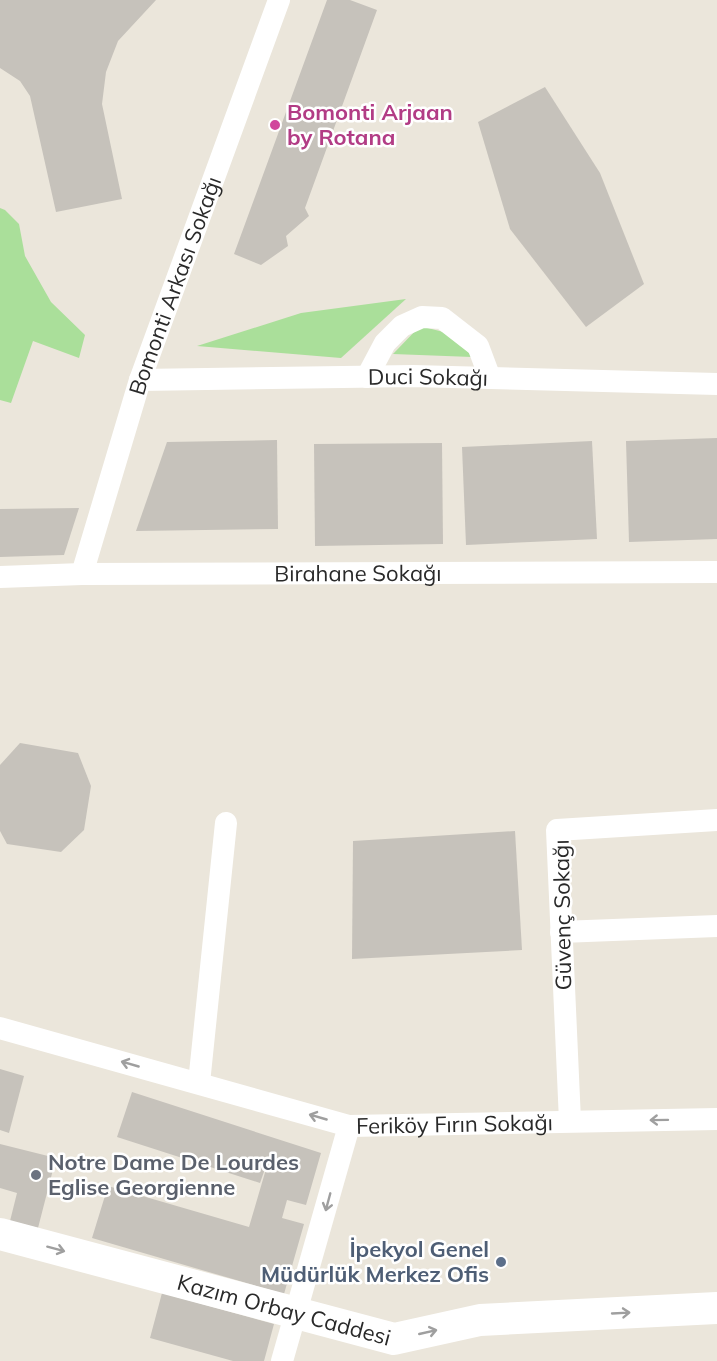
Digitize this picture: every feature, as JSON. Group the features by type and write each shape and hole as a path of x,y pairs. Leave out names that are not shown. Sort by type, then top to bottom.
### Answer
{"street":[{"name":"Bomonti Arkası Sokağı","path":"82,574 140,380 279,0"},
{"path":"367,377 385,343 402,326 422,316 442,318 478,346 490,378"},
{"name":"Duci Sokağı","path":"140,380 367,377 717,384"},
{"name":"Birahane Sokağı","path":"0,577 82,574 717,572"},
{"name":"Güvenç Sokağı","path":"570,1121 557,830 717,820"},
{"path":"199,1083 226,823"},
{"path":"561,932 717,926"},
{"name":"Feriköy Fırın Sokağı","path":"0,1028 349,1126 717,1119"},
{"path":"282,1361 297,1316 349,1126"},
{"name":"Kazım Orbay Caddesi","path":"0,1234 297,1316 394,1339 480,1320 717,1308"}],"green space":[{"path":"0,208 19,224 25,256 51,302 85,335 79,358 33,341 11,403 0,400"},
{"path":"406,299 341,358 197,346 301,313"},
{"path":"420,326 455,335 472,357 393,354"}],"building":[{"path":"0,0 156,0 118,41 106,72 102,104 122,199 56,212 30,96 20,81 0,68"},
{"path":"327,0 350,0 377,10 305,208 309,216 286,236 288,246 261,265 234,254"},
{"path":"545,87 600,173 644,284 586,327 510,229 478,122"},
{"path":"717,438 717,539 629,542 626,441"},
{"path":"277,440 278,529 136,531 167,442"},
{"path":"592,441 597,539 466,545 462,447"},
{"path":"442,443 443,544 315,546 314,444"},
{"path":"79,508 64,555 0,557 0,509"},
{"path":"20,743 78,753 91,786 84,830 61,852 7,844 0,831 0,765"},
{"path":"515,831 522,950 352,959 353,841"},
{"path":"0,1069 24,1076 9,1133 0,1130"},
{"path":"132,1092 321,1153 306,1205 287,1200 282,1218 304,1224 284,1294 92,1238 108,1186 249,1227 271,1152 260,1183 117,1137"},
{"name":"Notre Dame De Lourdes Eglise Georgienne","path":"0,1144 56,1158 38,1228 10,1221 17,1193 0,1188"},
{"path":"162,1293 274,1324 264,1361 233,1361 150,1338"}],"place":[{"name":"Bomonti Arjaan by Rotana","path":"275,125"},
{"name":"Notre Dame De Lourdes Eglise Georgienne","path":"36,1175"},
{"name":"İpekyol Genel Müdürlük Merkez Ofis","path":"501,1262"}]}
